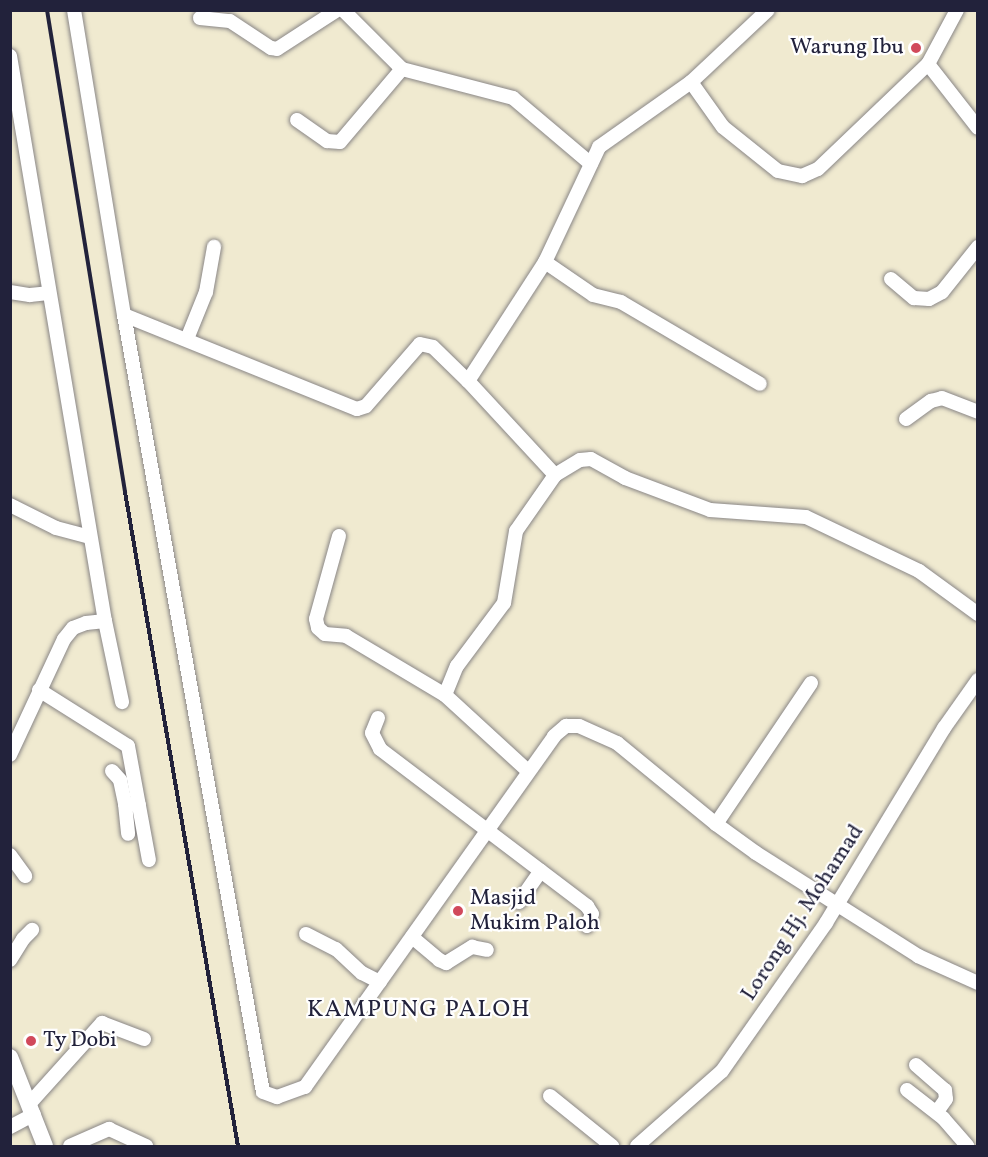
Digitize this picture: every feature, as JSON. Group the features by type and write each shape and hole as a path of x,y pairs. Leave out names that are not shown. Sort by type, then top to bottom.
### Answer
{"main road":[{"path":"10,1058 32,1108 45,1146"}],"street":[{"path":"74,10 124,315 263,1092 277,1097 305,1087 528,771 559,730 566,726 579,726 617,743 716,824 756,853 838,903 918,956 978,983"},
{"path":"200,18 230,21 271,48 277,49 338,10"},
{"path":"343,10 402,69 513,98 591,164"},
{"path":"468,381 545,262 602,144 691,82 768,10"},
{"path":"691,82 723,127 778,171 802,176 818,169 928,64 957,10"},
{"path":"10,56 90,537 122,702"},
{"path":"928,64 978,128"},
{"path":"297,120 327,141 340,141 402,69"},
{"path":"188,339 206,292 214,247"},
{"path":"891,279 914,298 929,299 942,292 978,247"},
{"path":"545,262 593,295 621,303 760,384"},
{"path":"10,292 30,296 48,293"},
{"path":"124,315 357,409 366,406 420,344 433,347 468,381 555,475"},
{"path":"906,419 927,404 942,399 978,412"},
{"path":"445,695 457,666 504,603 516,531 555,475 580,460 591,459 625,478 710,510 806,517 921,572 978,614"},
{"path":"10,505 56,528 90,537"},
{"path":"339,536 316,619 318,628 325,634 348,637 445,695 528,771"},
{"path":"10,755 64,639 74,628 86,623 105,621"},
{"name":"Lorong Hj. Mohamad","path":"637,1146 722,1071 838,903 944,728 978,680"},
{"path":"716,824 811,682"},
{"path":"39,690 126,744 130,751 132,805 128,834"},
{"path":"378,718 372,733 380,749 591,909 592,919 587,926"},
{"path":"112,771 120,780 132,805 149,860"},
{"path":"10,855 25,876"},
{"path":"519,902 542,870"},
{"path":"10,960 22,939 32,930"},
{"path":"306,934 336,949 364,974 380,982"},
{"path":"412,937 438,960 446,963 469,948 487,950"},
{"path":"10,1127 32,1108 102,1023 144,1039"},
{"path":"916,1065 945,1090 946,1099 937,1112"},
{"path":"907,1090 937,1112 967,1146"},
{"path":"550,1096 612,1146"},
{"path":"70,1146 109,1129 146,1146"}],"railway":[{"path":"47,10 125,492 238,1146"}],"place":[{"name":"Warung Ibu","path":"916,48"},
{"name":"Masjid Mukim Paloh","path":"458,911"},
{"name":"Ty Dobi","path":"31,1041"}],"district":[{"name":"KAMPUNG PALOH","path":"419,1011"}]}
